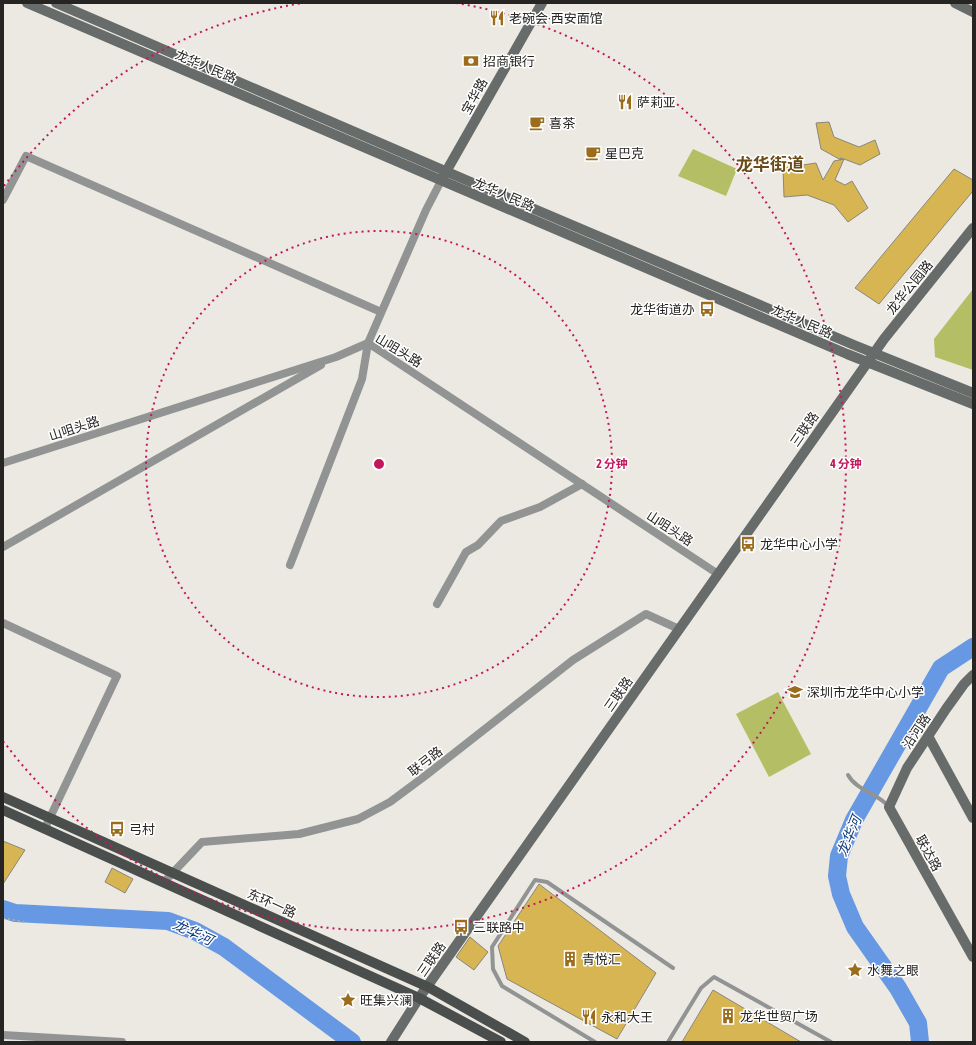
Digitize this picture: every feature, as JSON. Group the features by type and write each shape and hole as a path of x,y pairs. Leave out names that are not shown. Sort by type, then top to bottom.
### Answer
{"main road":[{"name":"龙华人民路","path":"26,3 867,363 973,404"},
{"name":"龙华人民路","path":"56,3 874,354 973,393"},
{"name":"宝华路","path":"441,181 481,108 542,3"},
{"path":"955,3 973,12"},
{"name":"龙华公园路","path":"867,363 973,228"},
{"name":"三联路","path":"391,1042 419,998 867,363"},
{"name":"沿河路","path":"889,807 907,768 964,684 973,675"},
{"path":"928,736 973,818"},
{"name":"东环一路","path":"3,797 428,987 525,1042"},
{"name":"联达路","path":"889,807 973,957"},
{"name":"东环一路","path":"3,810 419,998 501,1042"}],"street":[{"path":"3,200 26,156 381,312"},
{"path":"290,565 362,379 368,343 426,210 441,181"},
{"name":"山咀头路","path":"3,463 336,357 368,343 718,574"},
{"path":"3,546 336,357"},
{"path":"437,604 466,552 478,545 501,521 540,507 582,484"},
{"name":"联弓路","path":"164,882 202,842 299,834 358,819 390,802 573,660 646,614 679,630"},
{"path":"3,623 117,676 45,828"},
{"path":"3,1035 122,1042"}],"lane":[{"name":"联达路","path":"848,775 851,781 859,788 880,799 889,807"},
{"path":"595,1042 502,986 493,969 492,947 535,880 548,882 673,968"},
{"path":"668,1042 701,988 714,977 831,1042"}],"path":[{"path":"3,918 24,922"}],"green space":[{"path":"693,149 737,169 726,196 678,176"},
{"path":"973,289 973,370 935,357 934,339"},
{"path":"778,692 811,754 769,777 736,714"}],"building":[{"path":"829,122 834,137 859,147 875,140 880,154 860,165 844,159 835,180 845,185 852,181 868,208 848,222 834,205 807,195 784,197 783,168 816,163 823,180 834,161 840,160 821,149 816,123"},
{"path":"954,169 973,180 973,191 879,304 855,288"},
{"path":"3,841 25,850 3,884"},
{"path":"112,868 133,879 125,893 105,882"},
{"name":"青悦汇","path":"539,884 656,973 617,1039 507,979 498,946"},
{"path":"470,937 488,952 474,970 456,957"},
{"name":"龙华世贸广场","path":"713,990 801,1042 682,1042"}],"waterway":[{"name":"龙华河","path":"920,1042 918,1023 898,988 855,927 841,894 837,876 839,856 854,820 941,668 973,647"},
{"name":"龙华河","path":"3,909 15,913 168,921 195,931 224,947 352,1042"}],"place":[{"name":"老碗会·西安面馆","path":"497,18"},
{"name":"招商银行","path":"471,61"},
{"name":"萨莉亚","path":"625,102"},
{"name":"喜茶","path":"537,123"},
{"name":"星巴克","path":"593,153"},
{"name":"龙华街道办","path":"707,309"},
{"name":"龙华中心小学","path":"748,544"},
{"name":"深圳市龙华中心小学","path":"795,692"},
{"name":"弓村","path":"117,829"},
{"name":"三联路中","path":"461,927"},
{"name":"青悦汇","path":"570,959"},
{"name":"水舞之眼","path":"855,970"},
{"name":"旺集兴澜","path":"348,1000"},
{"name":"龙华世贸广场","path":"728,1016"},
{"name":"永和大王","path":"589,1017"}],"district":[{"name":"龙华街道","path":"770,164"}]}
